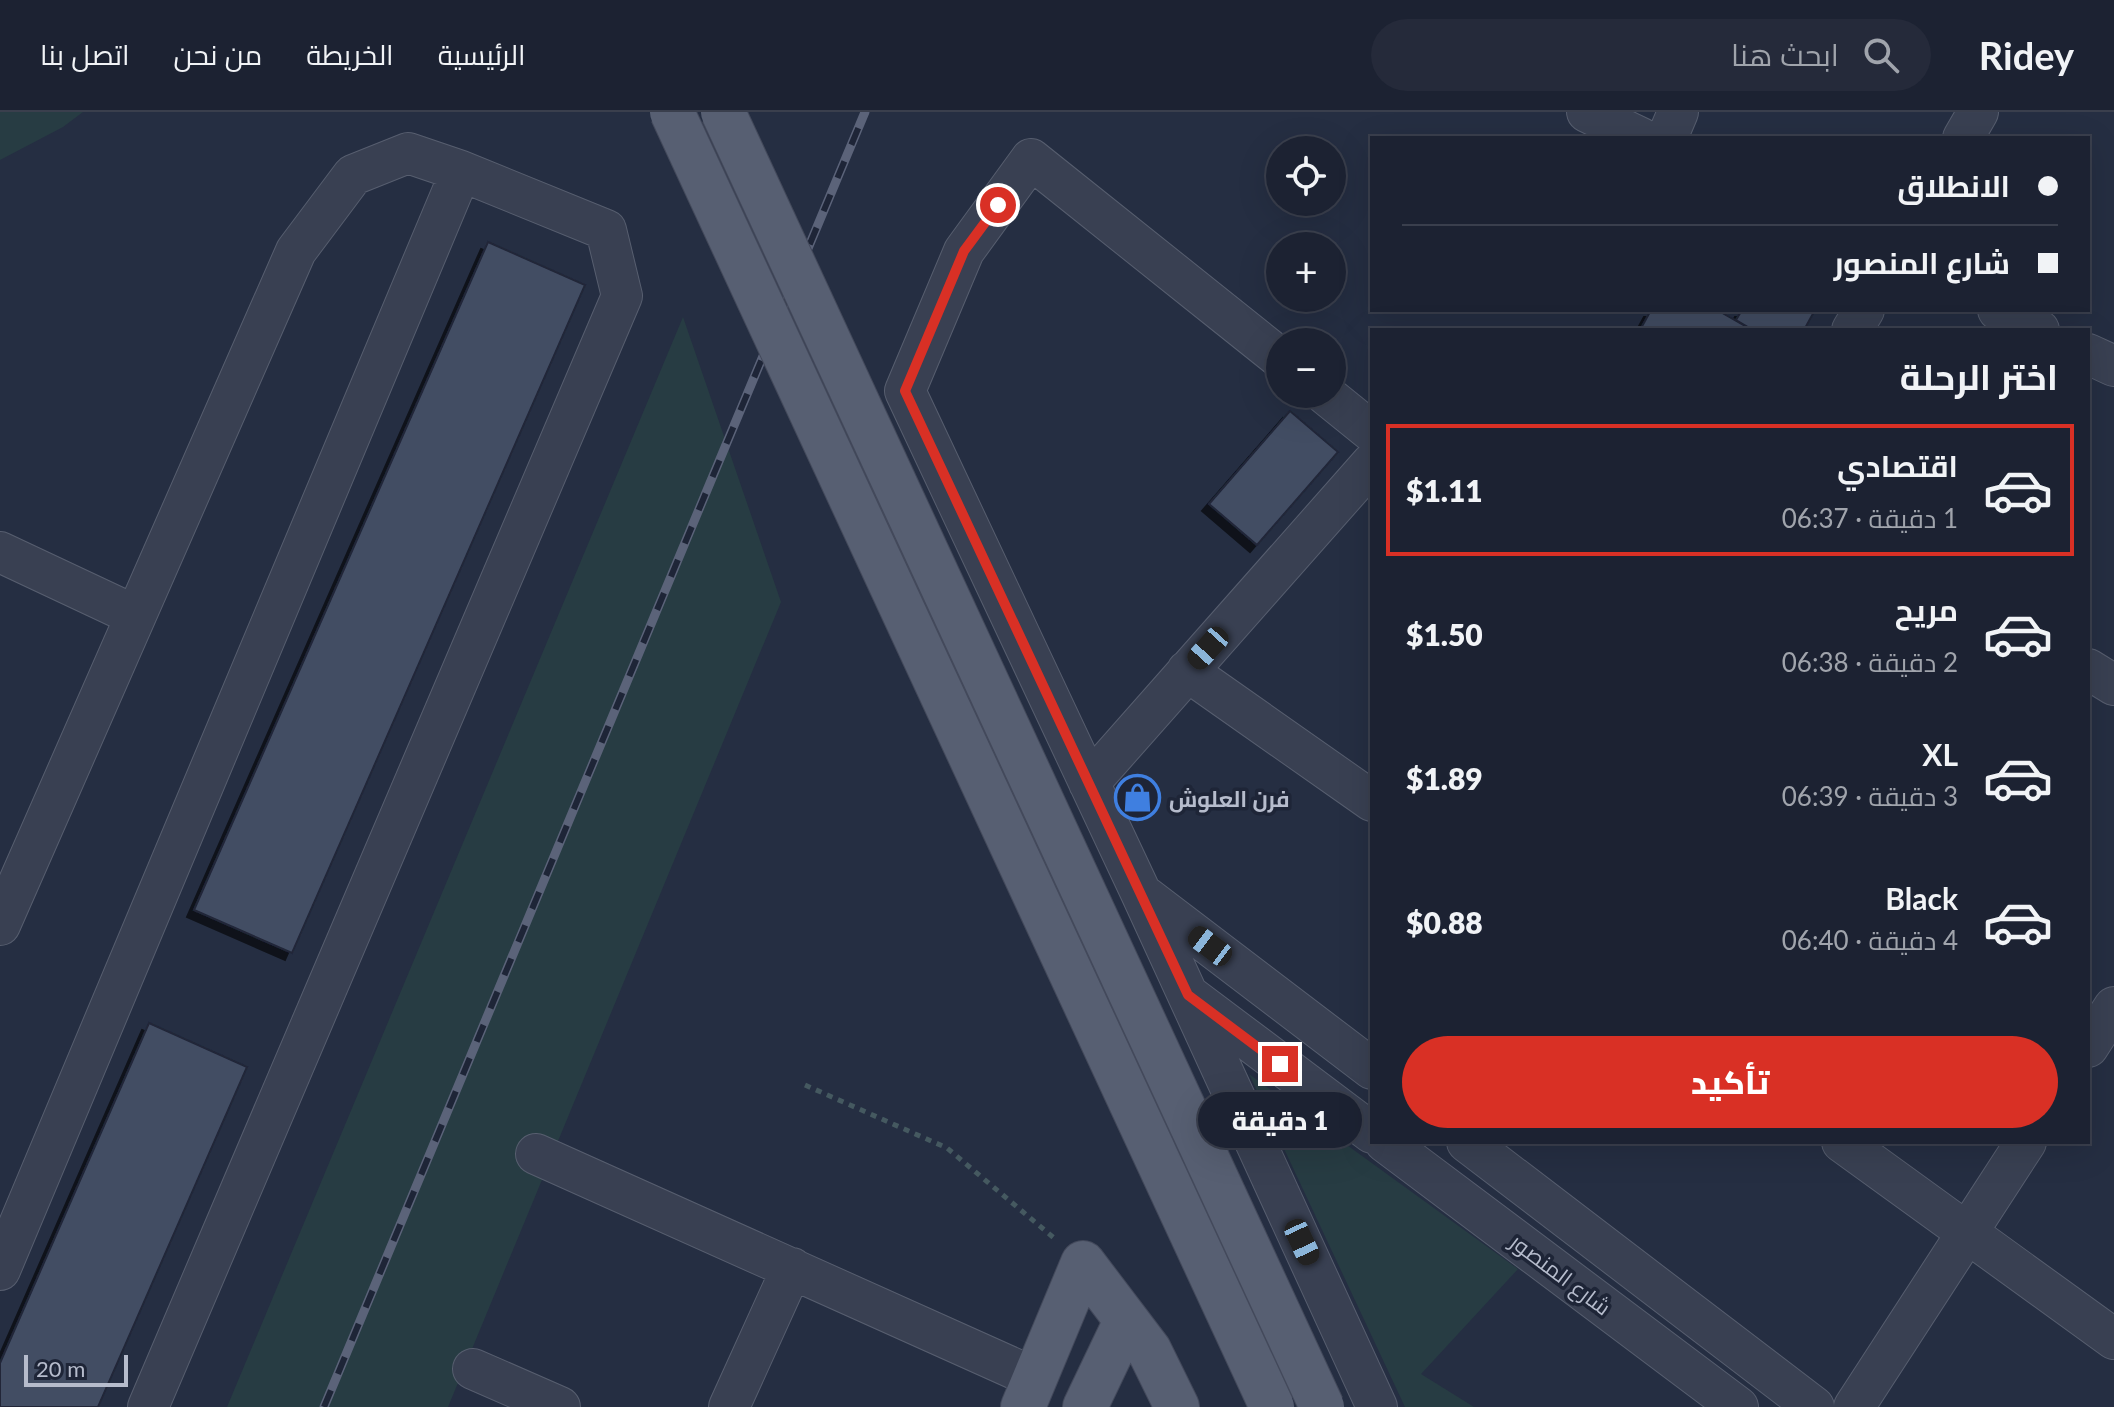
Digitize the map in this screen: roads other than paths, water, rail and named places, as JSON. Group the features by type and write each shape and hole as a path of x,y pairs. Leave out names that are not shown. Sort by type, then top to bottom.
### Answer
{"main road":[{"path":"672,112 1272,1407"},
{"path":"723,112 1322,1407"},
{"path":"1029,1392 1083,1263 1149,1350 1177,1407"},
{"path":"1085,1407 1126,1321"}],"street":[{"path":"1668,136 1678,112"},
{"path":"1964,136 1978,112"},
{"path":"0,925 296,251 353,175 408,153 461,171 606,230 622,296 148,1407"},
{"path":"1266,347 1031,159 964,251 905,391 1141,893 1377,1407"},
{"path":"0,1270 461,171"},
{"path":"2002,312 2035,328"},
{"path":"2090,355 2114,366"},
{"path":"1342,408 1370,430"},
{"path":"1089,783 1370,465"},
{"path":"0,552 134,615"},
{"path":"2090,670 2114,685"},
{"path":"1187,671 1370,800"},
{"path":"1141,893 1370,1067"},
{"path":"2090,990 2114,1008 2090,1044"},
{"path":"1188,995 1370,1132"},
{"name":"شارع المنصور","path":"1388,1144 1738,1407"},
{"path":"1470,1144 1814,1407"},
{"path":"1845,1144 2114,1339"},
{"path":"1854,1407 2025,1144"},
{"path":"536,1154 792,1268 1029,1392"},
{"path":"729,1407 792,1268"},
{"path":"473,1369 560,1407"}],"railway":[{"path":"324,1407 865,112"}],"place":[{"name":"فرن العلوش","path":"1138,798"}]}
